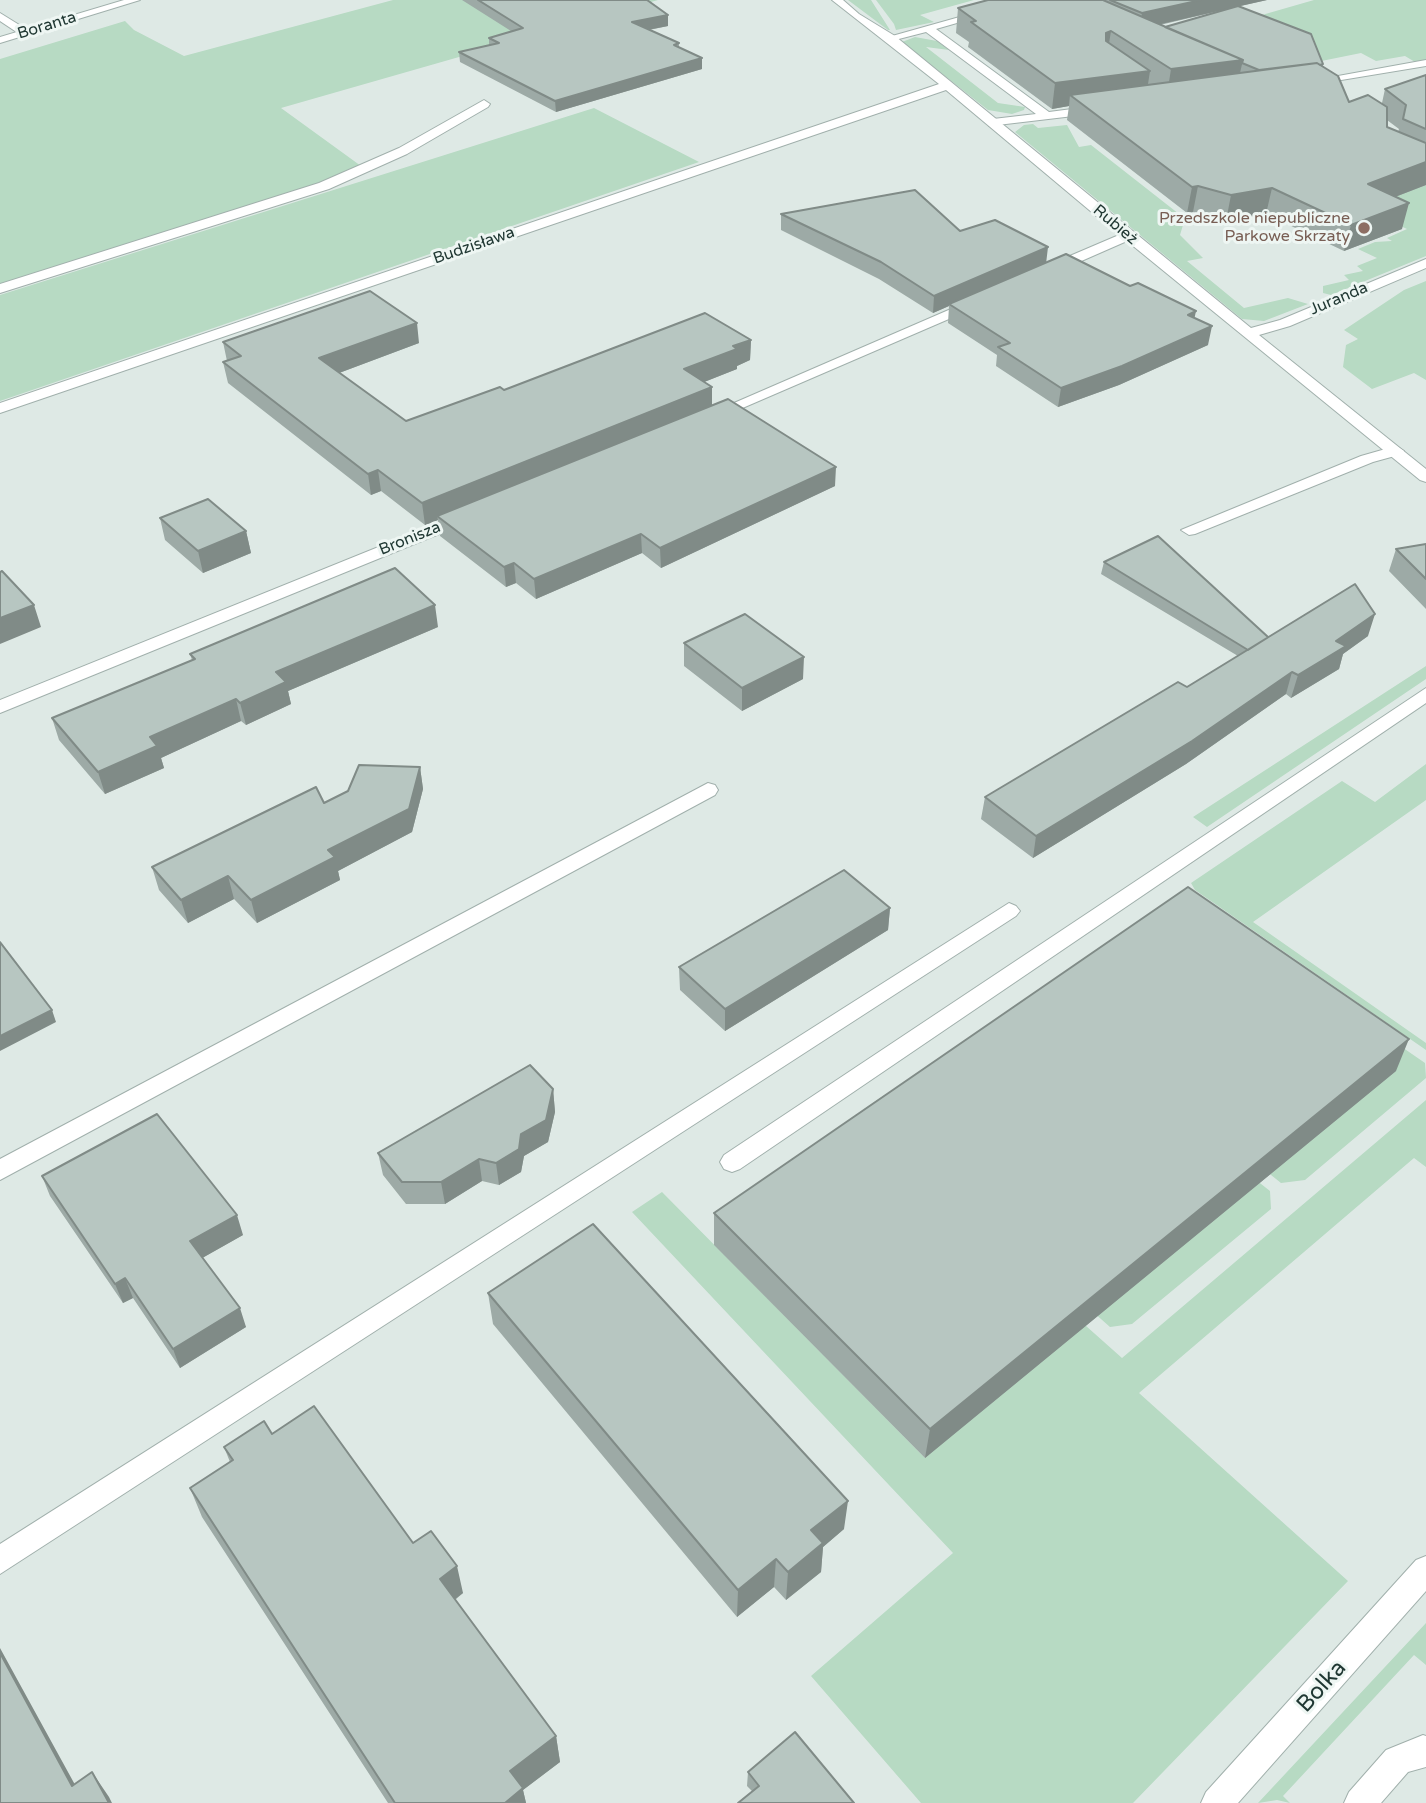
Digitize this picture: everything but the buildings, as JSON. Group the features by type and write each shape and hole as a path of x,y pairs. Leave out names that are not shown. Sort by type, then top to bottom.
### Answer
{"street":[{"name":"Boranta","path":"0,40 135,0"},
{"name":"Rubież","path":"837,0 855,16 891,38 1128,236 1426,477"},
{"path":"891,38 1032,0"},
{"path":"0,16 25,33"},
{"path":"929,29 1046,116"},
{"path":"1333,93 1307,82 1426,63"},
{"path":"1387,69 1413,79"},
{"name":"Budzisława","path":"0,408 948,85"},
{"path":"0,289 324,186 402,151 484,104"},
{"path":"993,123 1111,108"},
{"path":"1028,280 1128,236"},
{"name":"Juranda","path":"1251,333 1285,323 1426,263"},
{"path":"701,421 990,296"},
{"path":"1189,530 1367,459 1396,451"},
{"name":"Bronisza","path":"0,707 483,510"},
{"path":"732,1163 1426,694"},
{"path":"0,1170 708,790"},
{"path":"0,1560 1009,911"},
{"name":"Bolka","path":"1217,1803 1426,1570"},
{"path":"1360,1803 1397,1761 1423,1750 1426,1752"}],"green space":[{"path":"393,0 658,0 281,108 361,166 325,181 0,285 0,59 125,21 134,30 184,56"},
{"path":"848,0 871,0 890,30 888,30"},
{"path":"876,0 974,0 920,15 934,22 896,30"},
{"path":"1314,0 1426,0 1426,60 1415,62 1405,56 1376,61 1361,53 1272,71 1248,19"},
{"path":"915,37 937,41 949,50 926,47 998,103 1025,107 1024,110 1012,114 988,110 902,42"},
{"path":"594,108 699,162 0,401 0,295"},
{"path":"1033,124 1038,128 1067,125 1079,147 1091,145 1179,214 1183,225 1180,235 1203,258 1187,261 1244,308 1288,298 1308,304 1264,321 1242,319 1015,132 1024,125"},
{"path":"1426,185 1426,256 1331,295 1323,293 1323,286 1349,280 1344,275 1363,271 1357,266 1377,258 1358,249 1375,242 1392,241 1387,238 1407,229 1334,195 1407,192"},
{"path":"1426,281 1426,380 1414,373 1372,389 1343,367 1346,345 1358,339 1344,330 1404,290"},
{"path":"1426,666 1426,679 1207,827 1193,817"},
{"path":"1426,764 1426,800 1253,922 1426,1043 1426,1050 1195,890 1191,883 1342,781 1375,802"},
{"path":"1286,967 1425,1063 1426,1078 1305,1180 1281,1183 1165,1090"},
{"path":"1133,1083 1270,1191 1271,1209 1132,1324 1110,1327 864,1109 886,1094 906,1111"},
{"path":"1426,1100 1426,1167 1414,1158 1139,1393 1348,1581 1133,1803 921,1803 811,1676 953,1553 632,1212 662,1192 925,1458 958,1212 1122,1358"},
{"path":"1426,1623 1426,1665 1414,1655 1283,1796 1290,1803 1277,1800 1258,1803"}],"place":[{"name":"Przedszkole niepubliczne Parkowe Skrzaty","path":"1364,228"}]}
